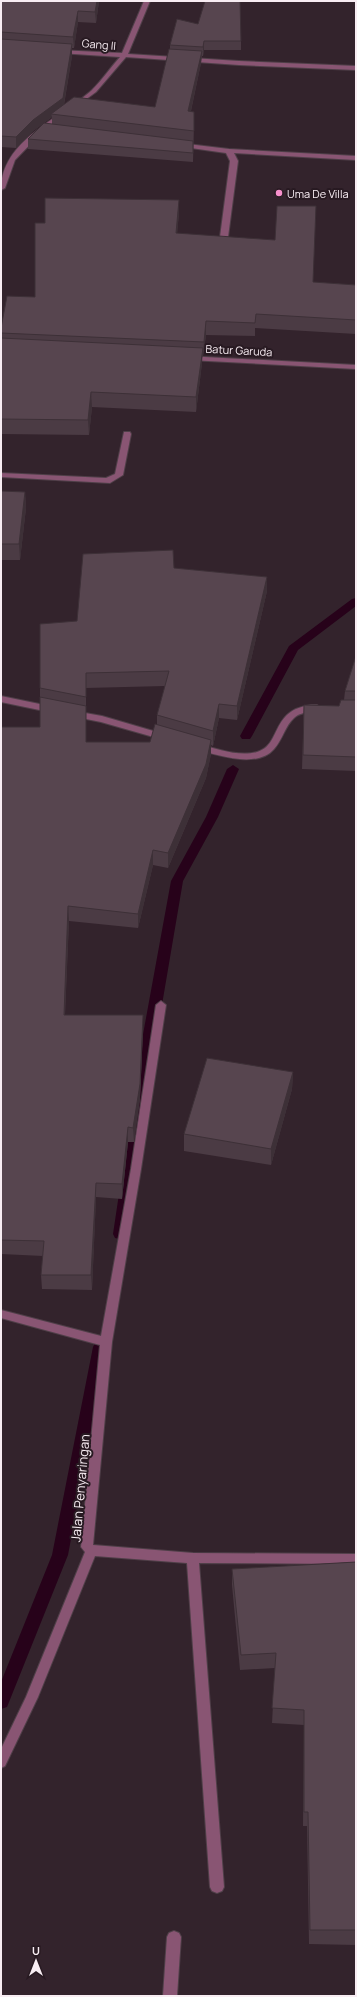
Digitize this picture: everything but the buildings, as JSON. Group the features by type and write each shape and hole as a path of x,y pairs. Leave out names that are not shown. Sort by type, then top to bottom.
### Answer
{"street":[{"path":"1,188 12,159 46,129 94,91 124,56 147,1"},
{"name":"Gang II","path":"55,51 356,68"},
{"path":"174,145 230,151 356,158"},
{"path":"224,237 234,160 230,151"},
{"path":"1,158 12,159"},
{"name":"Batur Garuda","path":"178,358 356,367"},
{"path":"1,475 106,481 119,475 127,434"},
{"path":"1,699 102,719 175,740"},
{"path":"190,744 226,754 252,757 264,753 272,747 291,715 303,709 323,708"},
{"name":"Jalan Penyaringan","path":"161,1006 138,1162 106,1342 88,1547 91,1551 193,1558 356,1559"},
{"path":"1,1314 106,1342"},
{"path":"1,1762 32,1697 91,1551"},
{"path":"193,1558 217,1887"},
{"path":"170,1996 174,1937"}],"waterway":[{"path":"246,736 293,648 356,601"},
{"path":"120,1234 149,1040 177,881 212,817 233,769"},
{"path":"1,1702 60,1555 100,1347"}],"place":[{"name":"Uma De Villa","path":"279,193"}]}
